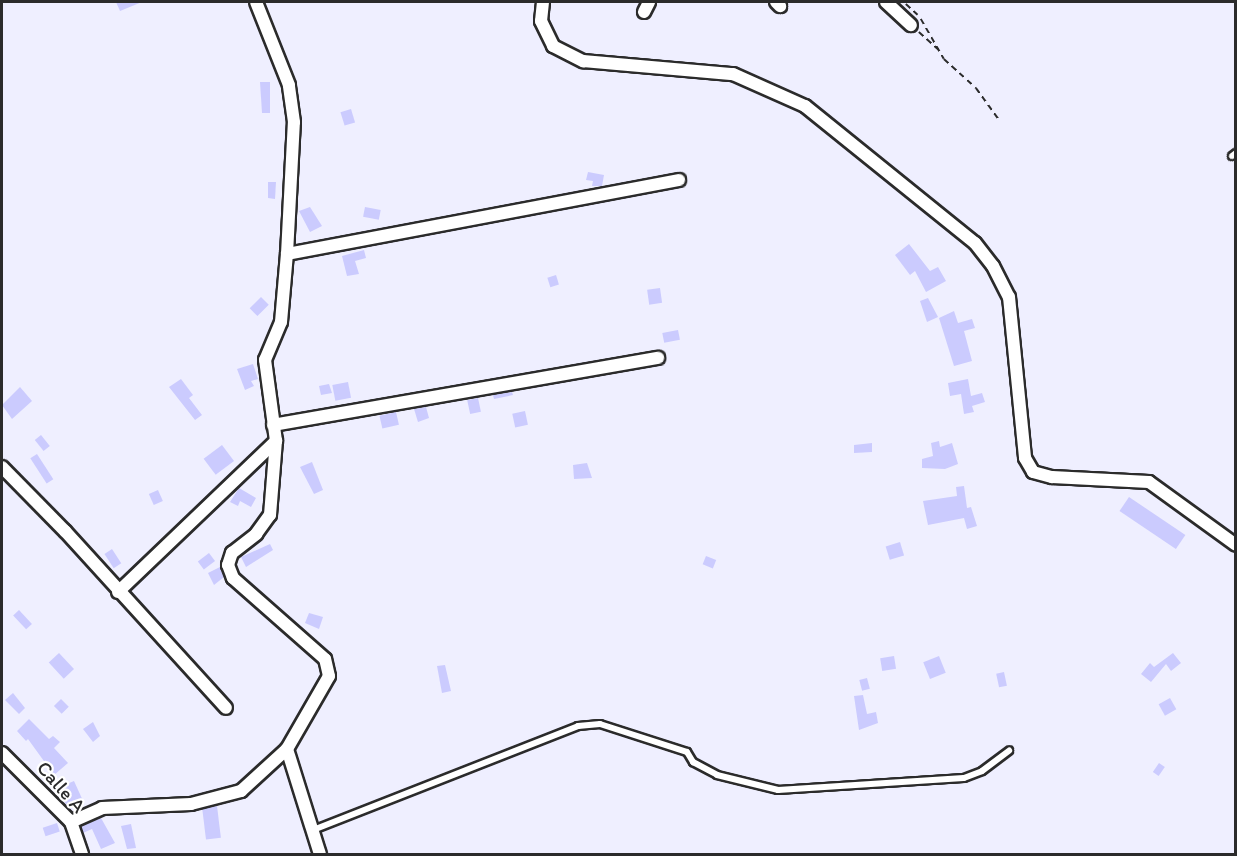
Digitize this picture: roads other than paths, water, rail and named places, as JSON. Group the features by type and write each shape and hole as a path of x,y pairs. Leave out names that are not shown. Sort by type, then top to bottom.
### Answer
{"street":[{"path":"71,822 102,808 191,804 241,791 288,749 329,676 329,665 233,578 228,565 232,553 256,534 270,515 276,441 265,360 281,322 294,122 289,85 256,2"},
{"path":"543,2 541,21 553,46 583,61 733,74 805,106 975,243 993,266 1009,297 1025,458 1033,472 1052,477 1149,482 1236,544"},
{"path":"886,2 911,26"},
{"path":"287,254 680,180"},
{"path":"273,425 658,358"},
{"path":"118,592 276,441"},
{"path":"2,467 65,531 118,592 226,708"},
{"path":"288,749 310,831 320,855"},
{"name":"Calle A","path":"2,753 71,822 82,855"}],"lane":[{"path":"310,831 578,726 600,724 687,752 693,762 717,775 778,790 964,778 982,771 1009,751"}]}
